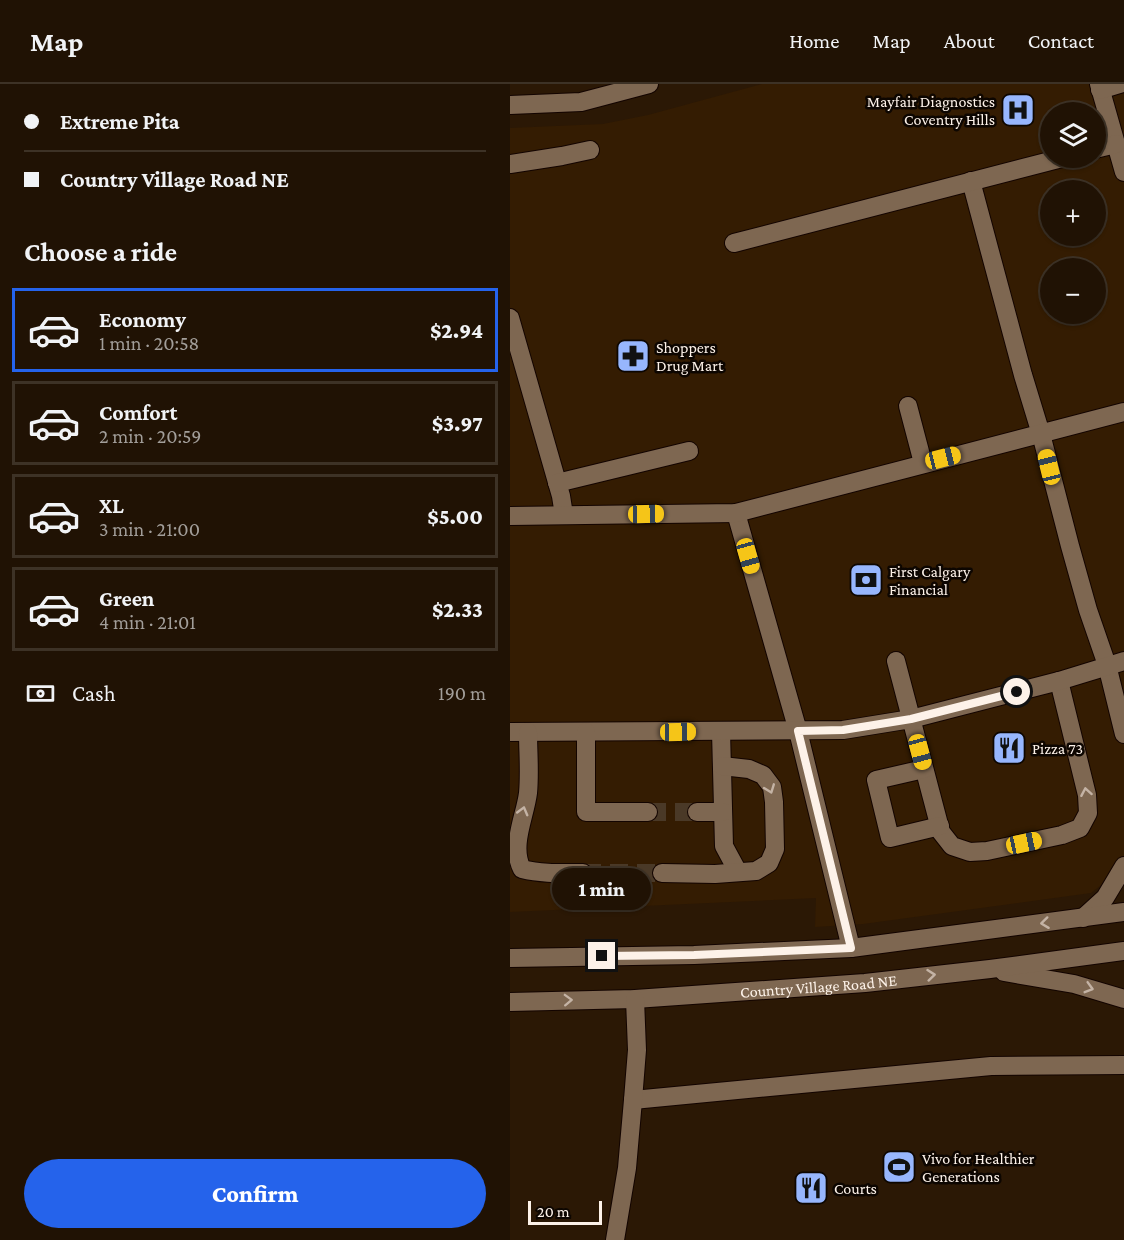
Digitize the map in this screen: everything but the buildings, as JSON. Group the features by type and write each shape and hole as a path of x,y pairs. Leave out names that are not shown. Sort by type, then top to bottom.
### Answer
{"street":[{"path":"510,105 581,102 649,84"},
{"path":"1120,84 1100,87 1124,172"},
{"path":"1106,146 1116,144"},
{"path":"510,164 590,150"},
{"path":"734,243 1040,164"},
{"path":"971,181 1082,589 1116,663 1124,735"},
{"path":"510,318 564,515"},
{"path":"908,406 924,463"},
{"path":"510,516 736,513 1124,412"},
{"path":"557,483 689,451"},
{"path":"736,513 798,731 851,948"},
{"path":"896,661 941,832 952,846 970,852 987,852 1062,835 1080,828 1088,813 1088,795 1059,681"},
{"path":"510,732 843,730 911,719 1059,681 1116,663"},
{"path":"722,731 724,846 738,872"},
{"path":"528,732 529,775 527,796 518,830 517,862 522,869 530,871 583,873"},
{"path":"586,732 586,812 648,812"},
{"path":"662,873 715,874 756,871 770,863 775,849 772,787 763,775 749,769 722,766"},
{"path":"924,769 876,780 890,838 940,826"},
{"path":"697,812 723,812"},
{"path":"1083,918 1105,898 1124,866"},
{"path":"510,958 694,955 851,948 1124,912"},
{"name":"Country Village Road NE","path":"510,1002 635,999 865,983 1124,951"},
{"path":"990,969 1074,984 1124,999"},
{"path":"615,1240 627,1168 633,1100 637,1050 635,999"},
{"path":"633,1100 992,1066 1124,1065"}],"shaded area":[{"path":"762,84 1124,84 1124,873 1114,875 1091,893 863,924 815,927 816,898 510,912 510,128 603,124 648,115"}],"tunnel":[{"path":"648,812 697,812"},
{"path":"583,873 662,873"}],"place":[{"name":"Mayfair Diagnostics Coventry Hills","path":"1018,110"},
{"name":"Shoppers Drug Mart","path":"633,356"},
{"name":"First Calgary Financial","path":"866,580"},
{"name":"Pizza 73","path":"1009,748"},
{"name":"Vivo for Healthier Generations","path":"899,1167"},
{"name":"Courts","path":"811,1188"}],"route":[{"path":"602,956 694,955 851,948 798,731 843,730 911,719 1017,692"}]}
